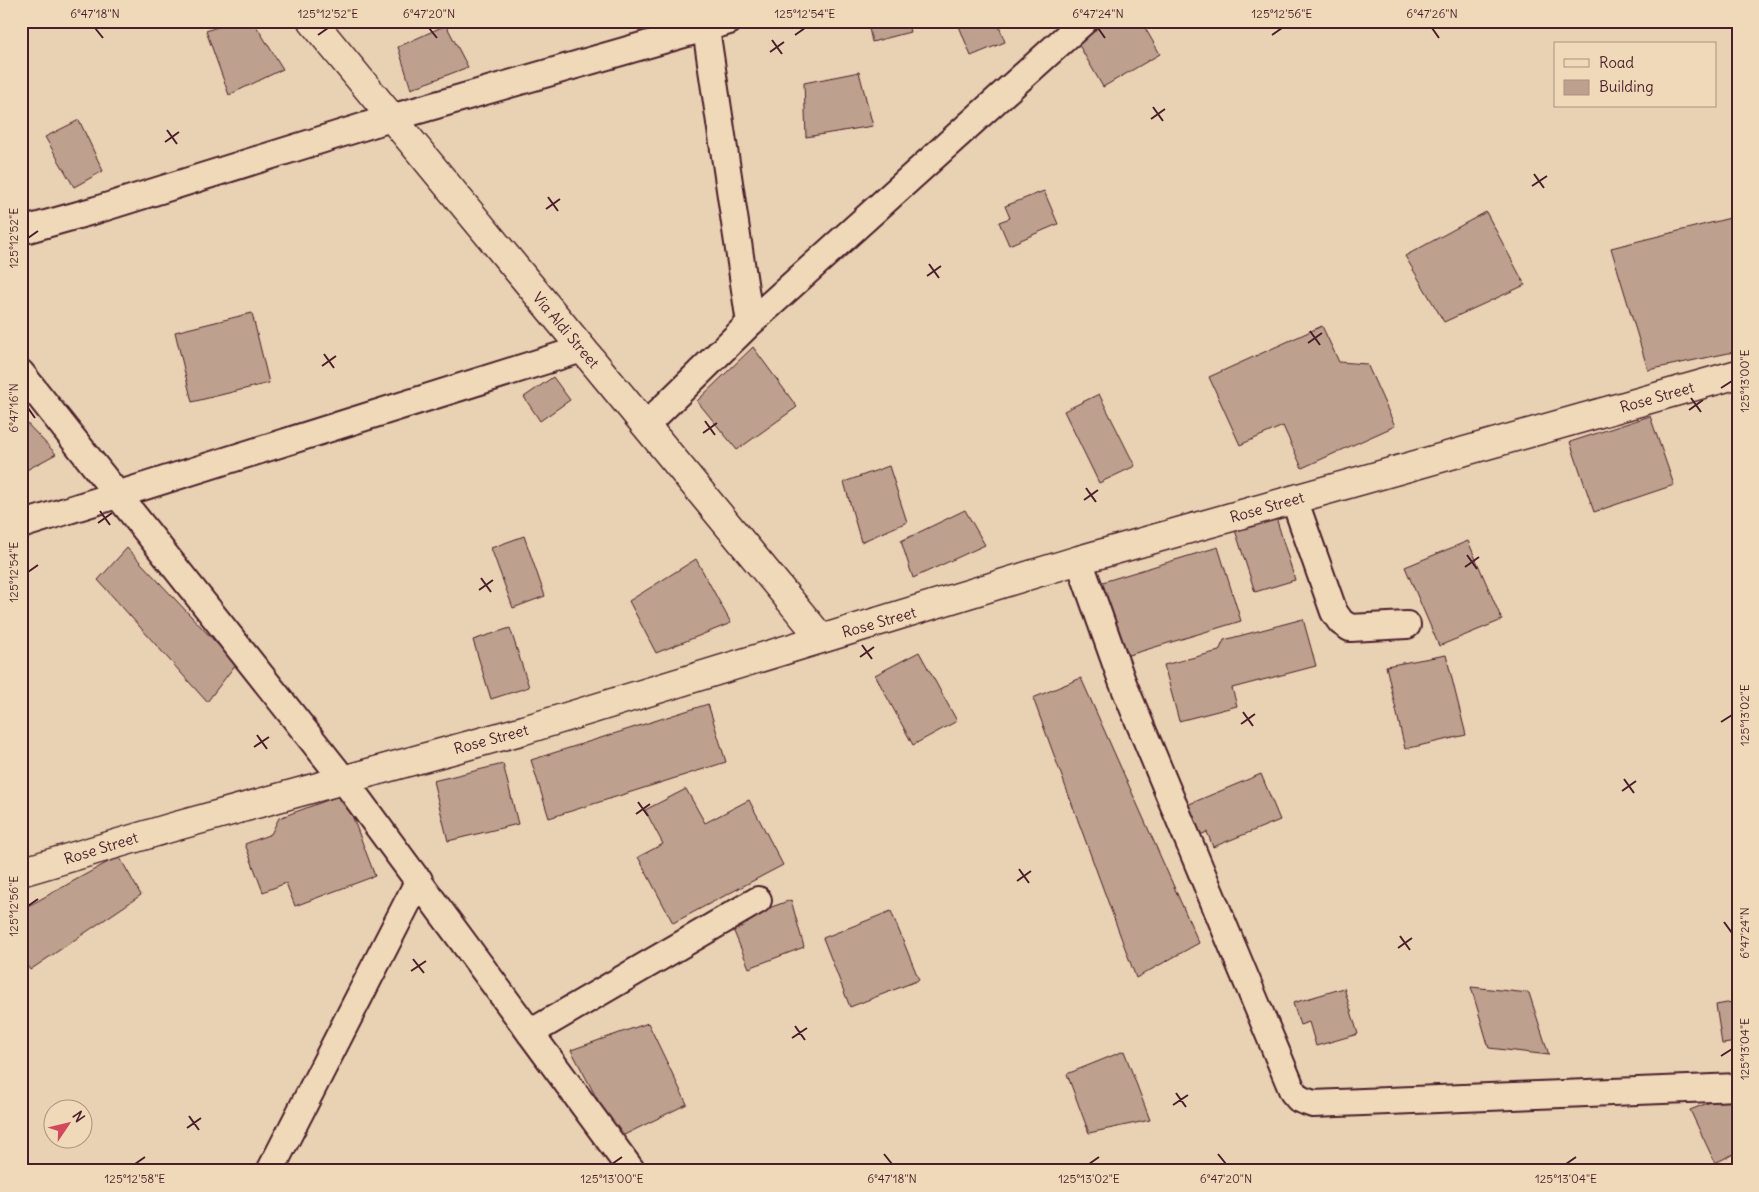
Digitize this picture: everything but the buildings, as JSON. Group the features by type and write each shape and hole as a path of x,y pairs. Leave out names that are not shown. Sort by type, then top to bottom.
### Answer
{"street":[{"name":"Via Aldi Street","path":"312,21 821,638"},
{"path":"646,425 750,323 1084,21"},
{"path":"21,230 106,207 391,118 651,32 718,25 750,323"},
{"path":"21,525 582,349"},
{"path":"21,373 343,779 632,1171"},
{"name":"Rose Street","path":"21,872 343,779 524,730 1079,560 1738,374"},
{"path":"1294,499 1334,612 1341,622 1350,628 1407,625"},
{"path":"1079,560 1122,681 1293,1092 1298,1099 1313,1104 1738,1088"},
{"path":"270,1171 418,880"},
{"path":"530,1033 758,900"}]}
